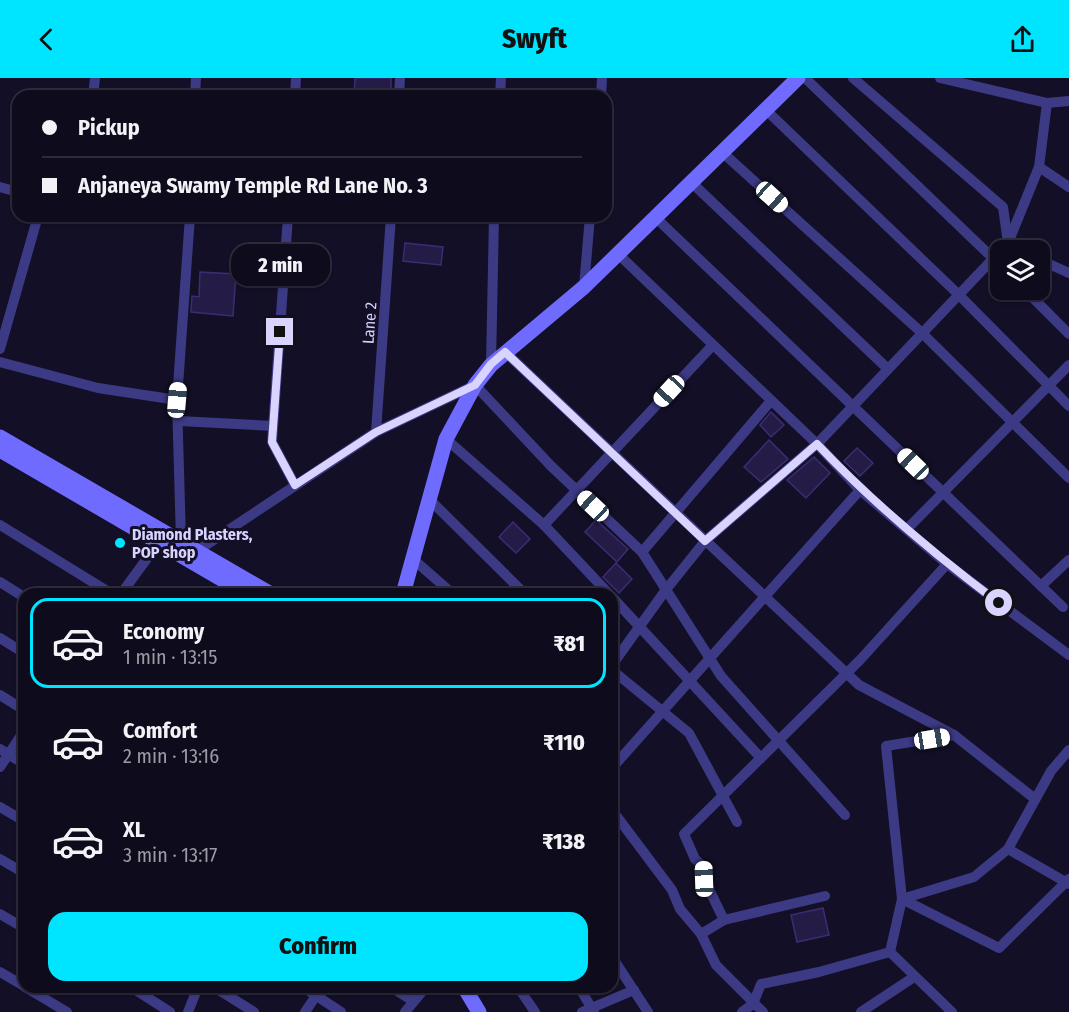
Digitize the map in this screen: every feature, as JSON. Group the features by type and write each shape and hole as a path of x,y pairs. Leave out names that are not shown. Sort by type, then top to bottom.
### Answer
{"street":[{"path":"405,588 446,439 475,385 491,364 584,287 798,78"},
{"path":"805,78 990,254"},
{"path":"853,78 1003,207 1008,240"},
{"path":"940,78 1047,104 1069,101"},
{"path":"1009,240 1039,167 1047,104"},
{"path":"765,110 959,295 1069,406"},
{"path":"722,152 922,333 1069,478"},
{"path":"1039,167 1069,187"},
{"path":"691,182 888,369"},
{"path":"656,217 1063,607"},
{"path":"0,349 36,222"},
{"path":"181,541 177,400 190,222"},
{"path":"288,222 272,442 295,485"},
{"name":"Lane 2","path":"376,432 391,222"},
{"path":"491,364 494,222"},
{"path":"584,287 589,222"},
{"path":"618,254 770,402 817,444 861,490 947,564 1069,655"},
{"path":"1050,264 1069,273"},
{"path":"618,657 665,591 705,541 817,444 959,295 990,267"},
{"path":"1035,300 1069,334"},
{"path":"544,525 712,346"},
{"path":"505,352 859,685 954,735 1035,800"},
{"path":"0,362 98,388 177,400"},
{"path":"907,529 1069,365"},
{"path":"197,551 376,432 475,385"},
{"path":"475,385 577,490 642,552 721,676 845,815"},
{"path":"642,552 770,402"},
{"path":"179,421 273,426"},
{"path":"0,437 261,588"},
{"path":"446,439 544,525 603,588"},
{"path":"0,450 237,588"},
{"path":"618,762 861,490"},
{"path":"428,498 519,588"},
{"path":"0,525 102,588"},
{"path":"125,588 159,542"},
{"path":"414,560 446,588"},
{"path":"1041,586 1069,560"},
{"path":"724,920 704,879 704,866 695,859 684,834 847,673 947,564"},
{"path":"0,582 18,593"},
{"path":"618,604 761,758"},
{"path":"0,638 18,648"},
{"path":"618,675 688,733 736,822"},
{"path":"0,695 18,706"},
{"path":"890,952 902,898 886,746 954,735"},
{"path":"0,767 4,752 18,737"},
{"path":"902,898 974,878 1008,849 1058,762 1069,750"},
{"path":"4,752 18,760"},
{"path":"618,756 621,759"},
{"path":"1058,762 1069,770"},
{"path":"0,807 18,818"},
{"path":"618,818 672,890 680,909 701,934 716,965 763,1012"},
{"path":"902,898 999,948 1068,882 1008,849"},
{"path":"0,859 18,870"},
{"path":"701,934 724,920 825,896"},
{"path":"0,914 18,924"},
{"path":"890,952 952,1012"},
{"path":"742,1012 753,1004 761,984 819,972 890,952"},
{"path":"618,966 648,1012"},
{"path":"0,972 18,983"},
{"path":"861,1012 914,977"},
{"path":"582,993 589,1011 634,990"},
{"path":"34,993 66,1012"},
{"path":"140,993 170,1012"},
{"path":"188,1012 196,993"},
{"path":"224,993 254,1012"},
{"path":"305,1012 318,993"},
{"path":"321,993 341,1012"},
{"path":"400,993 413,1001"},
{"path":"405,1012 420,993"},
{"path":"468,993 479,1012"},
{"path":"522,993 535,1012"}],"building":[{"path":"355,78 391,78 391,90 354,90"},
{"path":"405,243 443,247 441,265 403,261"},
{"path":"200,272 236,274 233,316 191,312 192,296 199,297"},
{"path":"771,412 784,425 771,437 760,425"},
{"path":"769,440 788,459 761,482 744,467"},
{"path":"857,448 873,463 860,476 844,461"},
{"path":"814,457 830,473 806,498 787,480"},
{"path":"596,520 628,549 617,562 585,532"},
{"path":"513,522 530,539 516,553 499,537"},
{"path":"616,563 632,579 619,593 618,588 614,588 603,577"},
{"path":"823,908 829,935 797,942 791,915"}],"place":[{"name":"Diamond Plasters, POP shop","path":"120,543"}],"route":[{"path":"280,332 272,442 295,485 376,432 475,385 491,364 505,352 705,541 817,444 861,490 947,564 999,603"}]}
